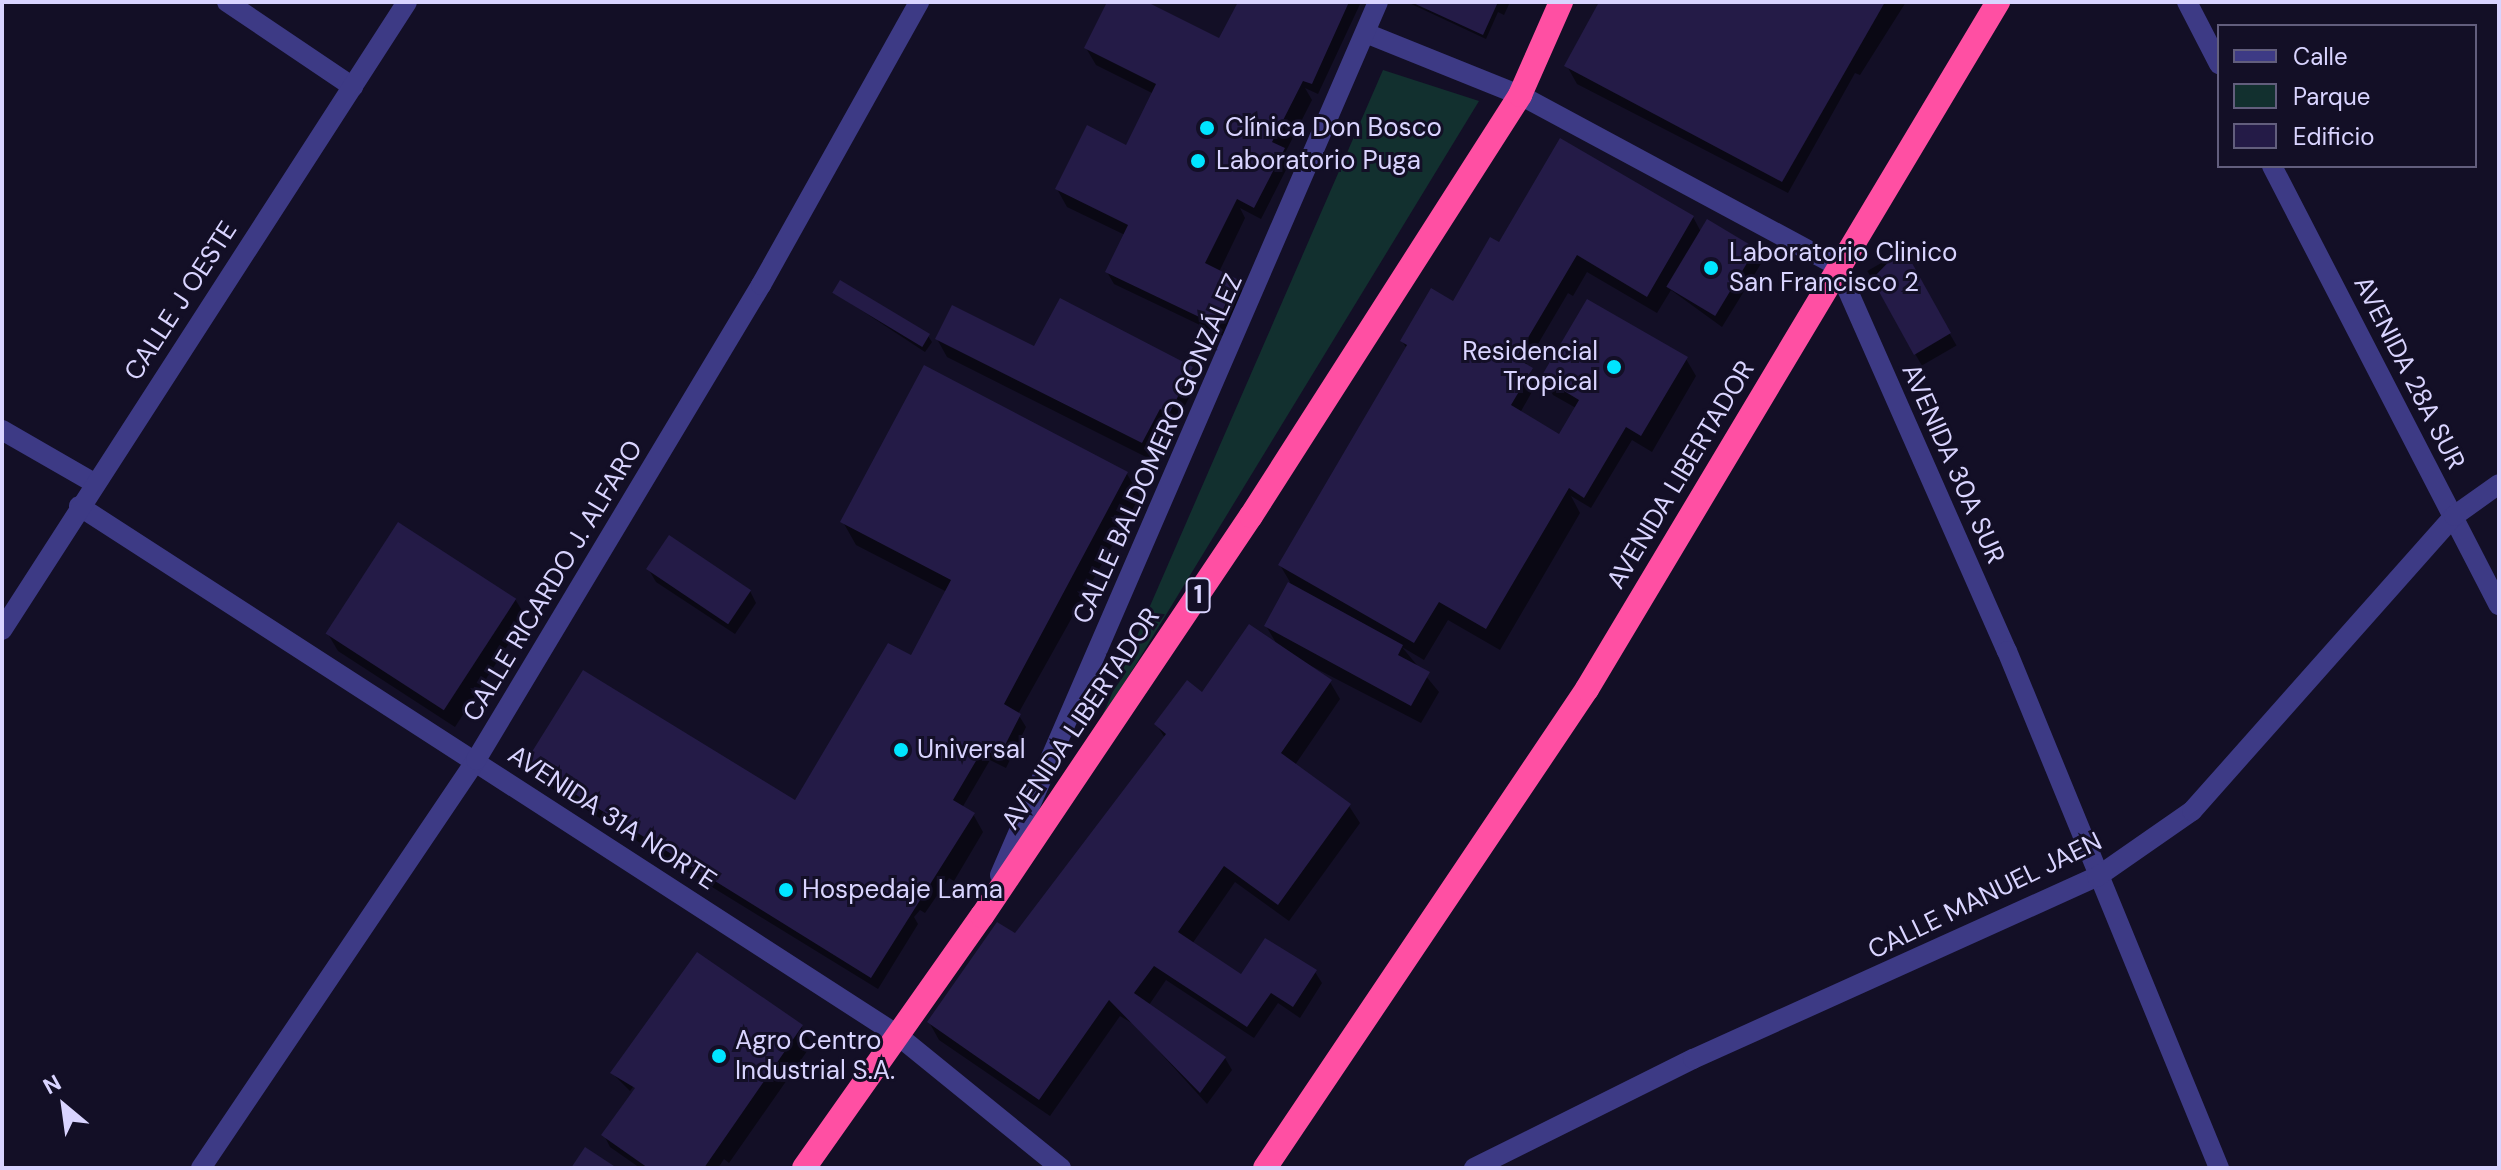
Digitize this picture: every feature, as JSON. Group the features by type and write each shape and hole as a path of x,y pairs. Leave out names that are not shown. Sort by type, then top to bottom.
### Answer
{"highway":[{"name":"AVENIDA LIBERTADOR","path":"804,1168 982,916 1251,516 1520,95 1561,2"},
{"name":"AVENIDA LIBERTADOR","path":"1265,1168 1587,689 1837,266 1998,2"}],"street":[{"path":"227,2 353,87"},
{"name":"CALLE J OESTE","path":"2,630 79,506 407,2"},
{"name":"CALLE RICARDO J. ALFARO","path":"201,1168 476,760 761,285 919,2"},
{"name":"CALLE BALDOMERO GONZÁLEZ","path":"982,916 1368,34 1378,2"},
{"path":"2187,2 2217,60"},
{"path":"1368,34 1520,95 1837,266"},
{"name":"AVENIDA 28A SUR","path":"2273,168 2499,605"},
{"name":"AVENIDA 30A SUR","path":"1837,266 2007,651 2097,877 2219,1168"},
{"path":"5,439 94,483"},
{"name":"CALLE MANUEL JAEN","path":"1474,1168 1693,1059 2097,877 2192,811 2454,516 2499,484"},
{"name":"AVENIDA 31A NORTE","path":"79,506 896,1034 1061,1168"}],"green space":[{"path":"1383,70 1479,101 1097,728"}],"building":[{"path":"1107,2 1147,2 1219,38 1238,2 1349,2 1312,84 1303,81 1272,142 1285,148 1254,208 1237,199 1205,263 1237,279 1216,325 1105,272 1128,225 1055,189 1087,125 1126,145 1156,84 1084,48"},
{"path":"1411,2 1498,2 1483,35"},
{"path":"1599,2 1885,2 1782,182 1564,66"},
{"path":"1560,138 1694,216 1647,297 1577,255 1516,358 1533,368 1511,405 1559,434 1579,400 1541,377 1587,299 1688,357 1641,436 1626,427 1584,498 1569,488 1486,629 1439,602 1414,643 1278,565 1407,345 1400,341 1431,288 1453,301 1490,237 1499,242"},
{"name":"Laboratorio Clinico San Francisco 2","path":"1707,219 1756,248 1715,316 1666,287"},
{"path":"1903,247 1951,333 1914,355 1872,279"},
{"path":"840,280 930,334 922,347 832,293"},
{"path":"1060,298 1193,367 1169,414 1160,409 1142,443 935,339 952,305 1034,346"},
{"path":"924,365 1128,472 1004,704 1021,714 999,757 983,749 953,800 975,813 871,978 525,763 583,670 795,800 888,643 911,655 951,580 840,522"},
{"path":"398,522 516,599 444,710 326,634"},
{"path":"669,535 751,590 728,624 646,569"},
{"path":"1288,582 1403,645 1398,655 1430,672 1411,706 1264,626"},
{"path":"1249,624 1332,680 1281,753 1351,804 1278,905 1224,866 1178,932 1241,974 1265,938 1317,970 1293,1007 1271,993 1247,1027 1154,966 1134,993 1226,1057 1200,1093 1109,1000 1039,1100 927,1022 997,922 1015,933 1166,734 1154,724 1187,680 1202,692"},
{"name":"Agro Centro Industrial S.A.","path":"697,952 803,1025 704,1168 648,1168 601,1135 635,1088 610,1073"},
{"path":"585,1147 617,1168 571,1168"}],"place":[{"name":"Clínica Don Bosco","path":"1207,128"},
{"name":"Laboratorio Puga","path":"1198,161"},
{"name":"Laboratorio Clinico San Francisco 2","path":"1711,268"},
{"name":"Residencial Tropical","path":"1614,367"},
{"name":"Universal","path":"901,750"},
{"name":"Hospedaje Lama","path":"786,890"},
{"name":"Agro Centro Industrial S.A.","path":"719,1056"}]}
